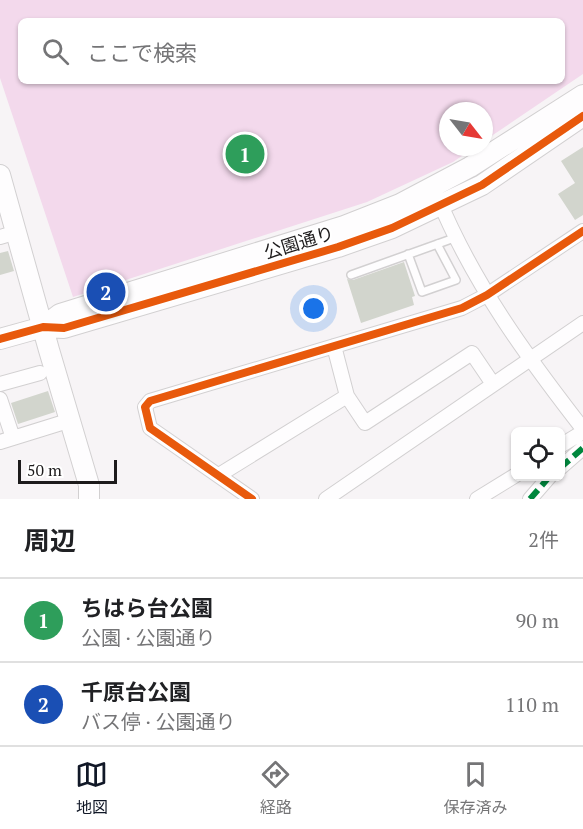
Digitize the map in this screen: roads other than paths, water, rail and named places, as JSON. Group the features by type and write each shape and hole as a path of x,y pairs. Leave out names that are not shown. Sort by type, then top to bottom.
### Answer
{"street":[{"name":"公園通り","path":"0,339 43,327 64,328 338,248 392,228 437,197 470,167 583,95"},
{"name":"公園通り","path":"437,197 482,185 583,116"},
{"path":"0,175 8,234 43,327 89,485 89,499"},
{"path":"437,197 487,295 529,359 583,431 565,443"},
{"path":"252,499 150,428 145,407 150,401 462,308 487,295 583,231"},
{"path":"326,499 583,323"},
{"path":"334,346 347,396 365,423 472,353 493,384"},
{"path":"0,384 40,373"},
{"path":"219,476 347,396"},
{"path":"0,399 7,440 70,420"},
{"path":"565,464 583,448"},
{"path":"477,499 511,478"},
{"path":"530,499 546,481"}],"lane":[{"path":"351,275 457,237"},
{"path":"408,254 422,292 456,280 437,244"}],"place":[{"name":"ちはら台公園","path":"245,154"},
{"name":"千原台公園","path":"106,292"}]}
